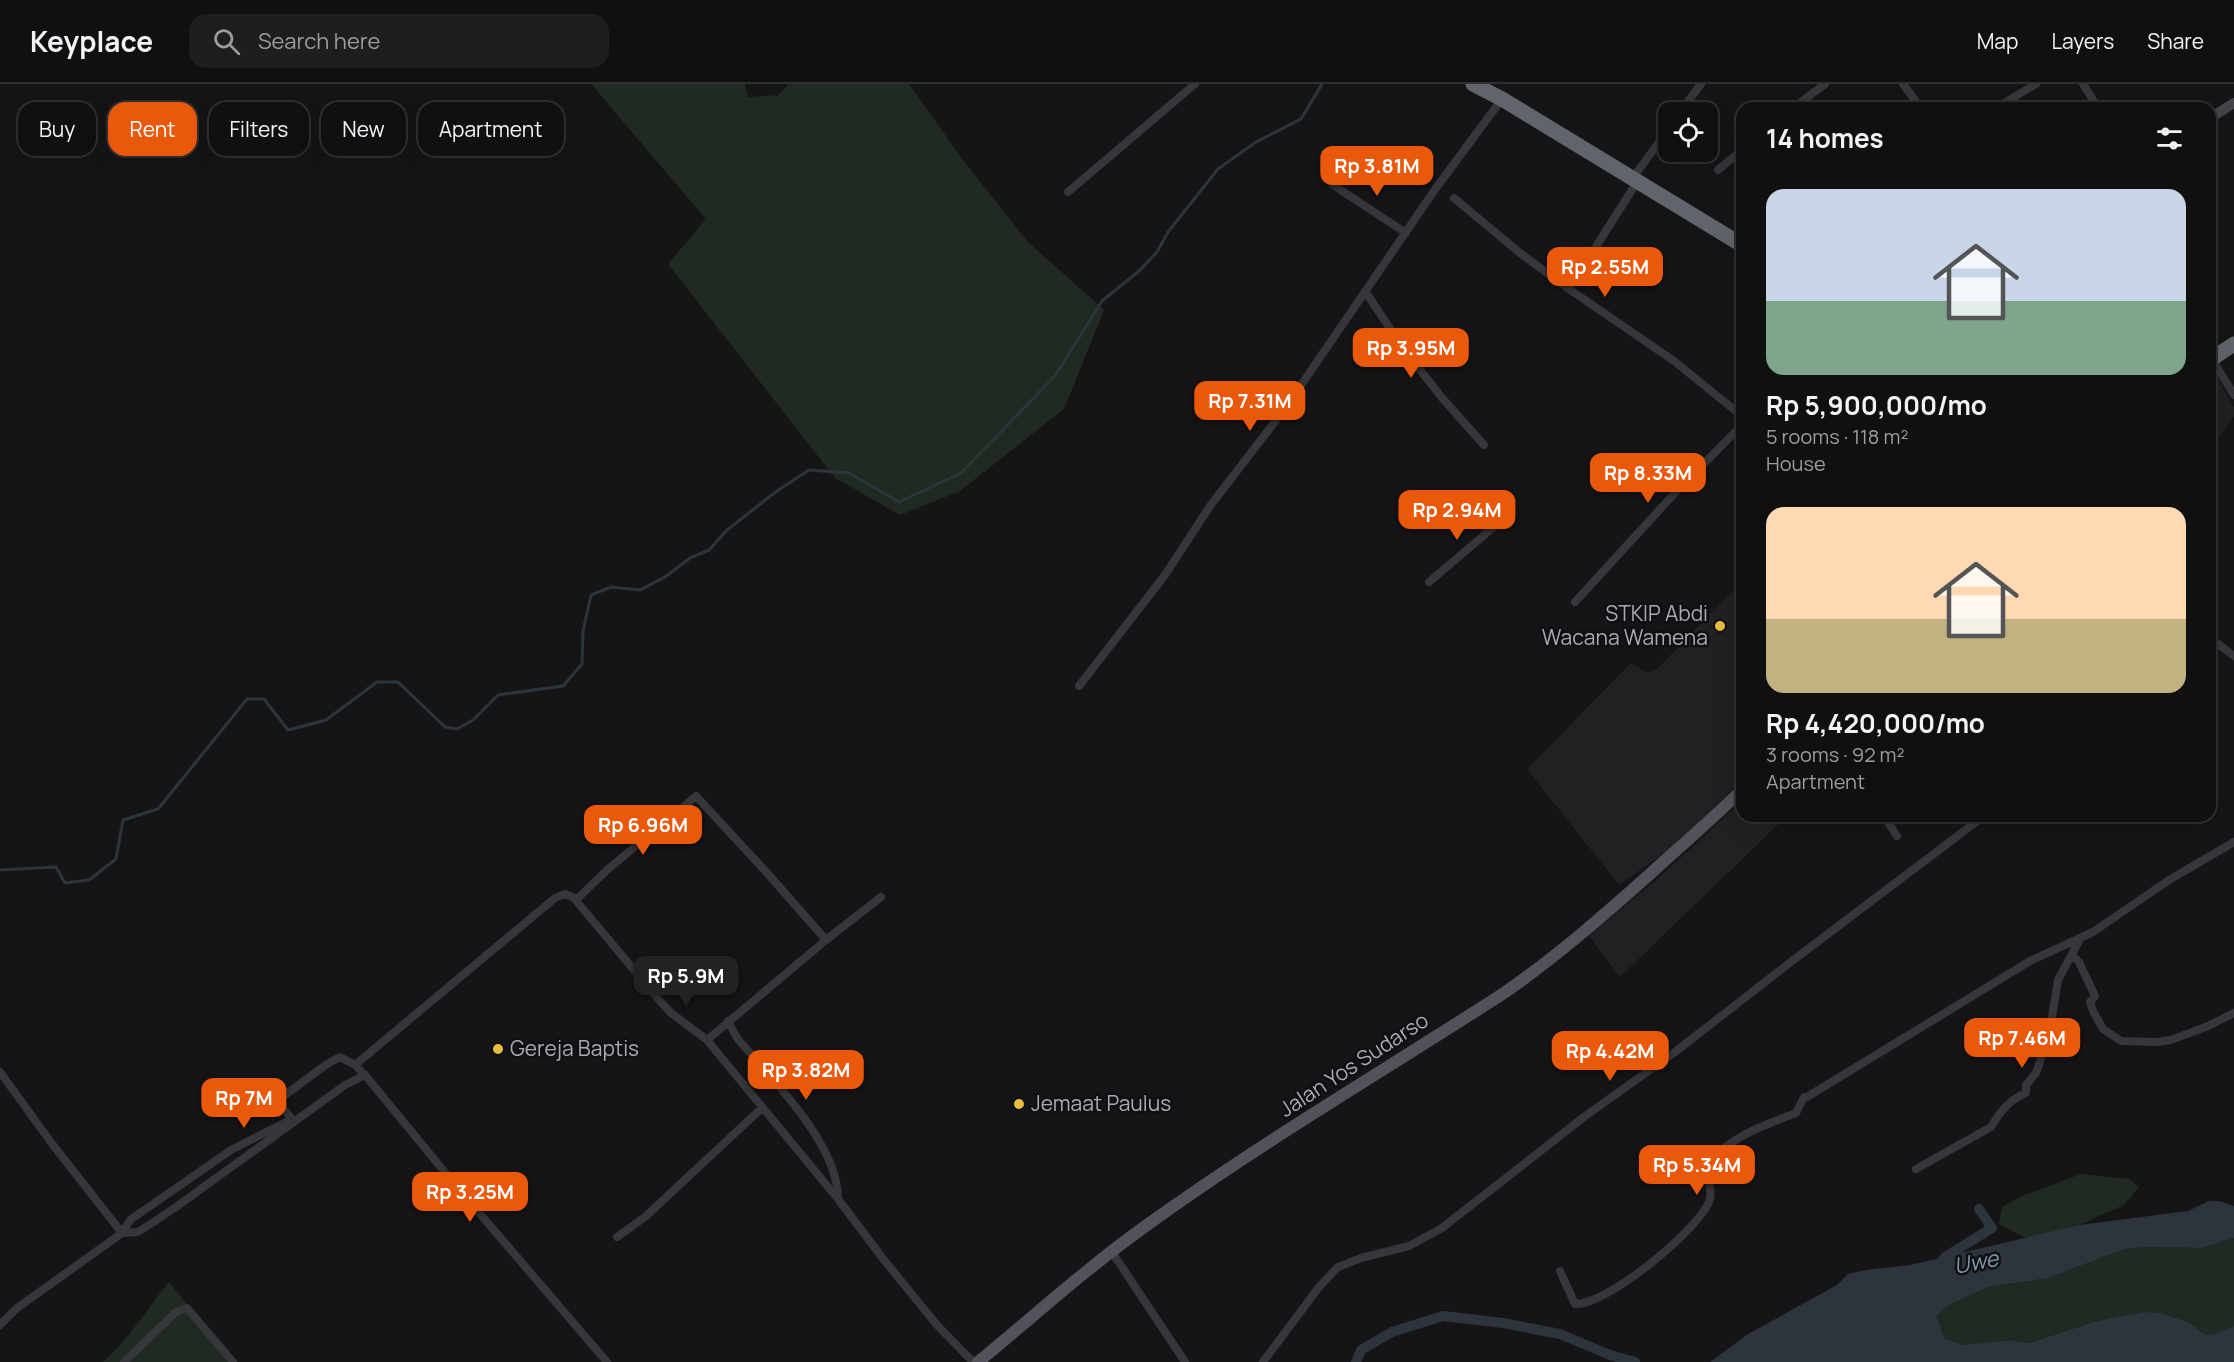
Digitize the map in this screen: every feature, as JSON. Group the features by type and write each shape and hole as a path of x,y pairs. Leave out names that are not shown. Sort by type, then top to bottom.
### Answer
{"highway":[{"path":"1473,84 1502,99 1736,241"},
{"path":"2216,350 2234,333"},
{"path":"2216,353 2234,344"}],"main road":[{"path":"2216,114 2234,103"},
{"name":"Jalan Yos Sudarso","path":"978,1362 1112,1252 1241,1160 1416,1050 1543,966 1586,932 1736,796"}],"street":[{"path":"1068,192 1195,84"},
{"path":"1688,102 1701,84"},
{"path":"1801,102 1825,84"},
{"path":"1903,84 1916,102"},
{"path":"2006,102 2036,84"},
{"path":"2083,84 2094,102"},
{"path":"1079,686 1165,575 1210,506 1284,410 1436,188 1502,99"},
{"path":"1569,290 1658,145"},
{"path":"1718,170 1736,155"},
{"path":"1333,185 1406,233"},
{"path":"1454,198 1520,254 1674,361 1736,411"},
{"path":"1365,291 1403,348 1443,399 1484,445"},
{"path":"2216,366 2234,395"},
{"path":"1575,602 1674,494 1736,432"},
{"path":"1429,582 1502,520"},
{"path":"2216,645 2234,656"},
{"path":"576,900 642,840 696,796 768,873 826,940"},
{"path":"1888,822 1897,836"},
{"path":"1263,1362 1319,1287 1338,1267 1361,1257 1409,1246 1442,1228 1584,1117 1676,1052 1976,822"},
{"path":"1560,1271 1575,1304 1584,1304 1622,1284 1676,1244 1703,1212 1710,1201 1711,1190 1707,1176 1710,1162 1724,1150 1759,1127 1796,1113 1804,1097 2030,961 2080,939 2169,880 2234,842"},
{"path":"355,1065 555,898 565,894 576,900 671,1013 707,1040 838,1199 922,1306 973,1362"},
{"path":"707,1040 881,897"},
{"path":"1916,1169 1990,1126 2017,1097 2026,1093 2026,1085 2036,1073 2049,1036 2055,986 2080,939"},
{"path":"2072,955 2079,962 2094,996 2090,1002 2103,1029 2121,1041 2171,1040 2234,1013"},
{"path":"728,1021 737,1038 820,1141 833,1172 838,1199"},
{"path":"0,1325 17,1308 122,1233 130,1220 231,1150 292,1119 277,1101 327,1064 340,1058 355,1065 365,1075 450,1179 607,1362"},
{"path":"0,1072 53,1145 122,1233"},
{"path":"122,1233 138,1232 143,1229 336,1092 365,1075"},
{"path":"617,1237 645,1218 762,1108"},
{"path":"1112,1252 1185,1362"},
{"path":"124,1362 176,1312 187,1308 233,1362"}],"shaded area":[{"path":"591,84 745,84 748,97 778,95 789,84 909,84 963,160 1027,241 1104,310 1064,409 960,491 900,515 835,478 668,264 706,219"},
{"path":"2216,376 2234,407 2234,416 2216,442"},
{"path":"1736,587 1736,786 1678,843 1619,885 1527,769 1631,663 1647,673 1656,670"},
{"path":"1736,807 1736,822 1781,822 1620,977 1589,936 1655,881"},
{"path":"2081,1174 2129,1179 2139,1187 2124,1205 2079,1225 2026,1238 1999,1224 2002,1207 2022,1196"},
{"path":"2234,1238 2234,1326 2215,1334 2206,1335 2188,1322 2141,1312 2097,1321 2029,1343 2010,1340 1963,1345 1944,1338 1937,1316 1947,1306 1988,1287 2049,1278 2124,1249 2202,1248"},
{"path":"169,1282 234,1362 103,1362 129,1334"}],"water":[{"name":"Uwe","path":"2209,1201 2219,1201 2234,1206 2234,1238 2202,1248 2124,1249 2049,1278 1988,1287 1947,1306 1937,1316 1944,1338 1963,1345 2010,1340 2029,1343 2097,1321 2141,1312 2160,1313 2188,1322 2206,1335 2215,1334 2234,1326 2234,1362 1710,1362 1748,1334 1837,1285 1848,1274 1910,1265 2079,1225 2188,1211"}],"waterway":[{"path":"0,870 56,867 65,883 89,880 116,859 123,820 158,809 247,699 264,699 288,730 326,720 377,682 398,682 445,727 457,729 473,720 498,695 563,686 582,664 583,631 591,595 611,587 640,590 665,577 690,558 709,550 727,530 777,491 809,470 849,473 899,502 961,473 1055,376 1102,301 1139,271 1157,252 1168,232 1218,169 1256,142 1301,119 1322,84"},
{"name":"Uwe","path":"1937,1267 1945,1257 1992,1228 1979,1209"},
{"path":"1356,1362 1361,1350 1392,1332 1443,1316 1503,1323 1560,1334 1610,1355 1635,1362"}],"place":[{"name":"STKIP Abdi Wacana Wamena","path":"1720,626"},
{"name":"Gereja Baptis","path":"498,1049"},
{"name":"Jemaat Paulus","path":"1019,1104"}]}
